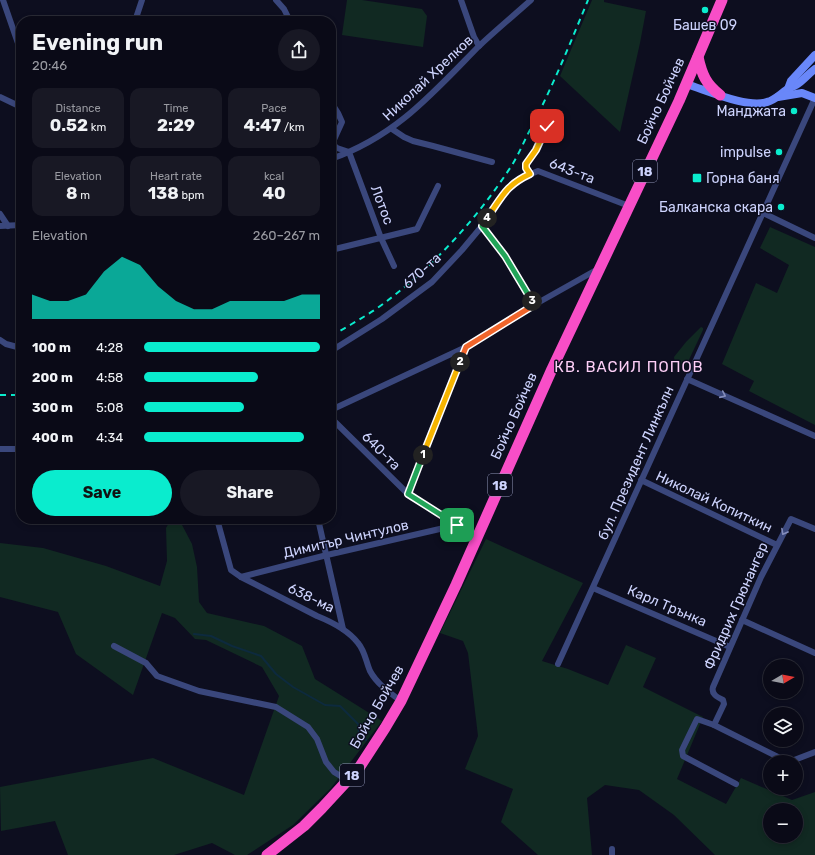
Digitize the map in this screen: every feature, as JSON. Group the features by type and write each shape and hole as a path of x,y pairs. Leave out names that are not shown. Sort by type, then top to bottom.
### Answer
{"highway":[{"name":"Бойчо Бойчев","path":"267,855 304,826 358,768 401,701 478,536 552,369 686,84 722,0"},
{"path":"698,57 706,82 720,95"}],"street":[{"path":"3,0 16,38"},
{"path":"137,16 142,0"},
{"path":"276,0 284,9 288,16"},
{"path":"461,0 479,46"},
{"name":"Николай Хрелков","path":"336,157 379,138 392,129 416,109 446,81 479,46 531,0"},
{"path":"788,89 791,81 815,55"},
{"path":"686,84 754,104 767,102 777,97 796,85 815,69"},
{"path":"777,97 802,93 815,98"},
{"path":"0,97 16,105"},
{"name":"бул. Президент Линкълн","path":"558,664 815,98"},
{"path":"336,110 342,122 336,133"},
{"path":"530,174 526,168 526,164 536,150 547,126"},
{"path":"392,129 413,141 492,162"},
{"path":"336,147 349,152"},
{"name":"Лотос","path":"349,152 381,238 394,266"},
{"name":"643-та","path":"508,187 519,179 538,171 629,206"},
{"path":"336,249 417,229 438,186"},
{"name":"670-та","path":"336,348 382,320 432,282 482,226 508,187"},
{"path":"763,213 815,238"},
{"path":"0,214 8,226"},
{"path":"0,226 16,225"},
{"path":"482,226 505,256 534,305"},
{"path":"336,408 466,347 534,305 599,268"},
{"path":"0,340 6,344 16,347"},
{"path":"408,494 466,347"},
{"path":"687,380 815,436"},
{"name":"640-та","path":"336,423 408,494 457,525 478,536"},
{"path":"0,449 16,449"},
{"name":"Николай Копиткин","path":"642,480 777,544"},
{"name":"Фридрих Грюнангер","path":"714,725 724,704 723,700 713,694 713,687 777,544 791,519 815,529"},
{"name":"638-ма","path":"217,524 231,570 241,577 317,616 330,621 343,629 359,643 370,672 378,682 401,701"},
{"path":"319,524 343,629"},
{"name":"Димитър Чинтулов","path":"241,577 327,555 457,525"},
{"name":"Карл Трънка","path":"593,588 730,647"},
{"path":"742,620 815,653"},
{"path":"114,646 146,663 158,676 199,691 276,707 308,727 317,739 326,762 334,772 347,780"},
{"path":"736,784 683,756 682,750 696,720 714,725 774,755"},
{"path":"803,756 815,752"}],"green space":[{"path":"347,0 362,0 422,9 427,16 423,47 342,35"},
{"path":"592,0 604,0 604,2 646,11 620,132 560,76"},
{"path":"770,227 815,247 815,425 749,391 754,381 722,364 756,283 777,293 789,265 760,248"},
{"path":"701,327 703,330 687,364 683,368 679,367 675,364 674,357"},
{"path":"168,524 182,524 192,544 197,567 199,602 207,613 264,626 302,646 315,679 382,721 331,788 293,825 247,855 235,855 212,843 174,855 68,855 55,821 1,831 0,787 153,758 244,795 279,696 262,667 206,640 195,639 175,618 162,613 133,695 76,654 58,612 0,597 0,543 43,548 106,566 160,586 167,561 166,528"},
{"path":"486,539 583,583 542,661 568,669 608,685 626,645 656,658 643,687 703,717 677,779 726,804 741,778 763,787 763,795 780,795 792,800 815,792 815,855 715,855 674,815 639,790 605,785 587,798 592,855 538,855 501,822 513,789 465,769 478,736 468,653 463,641 440,633"}],"waterway":[{"path":"194,634 211,636 232,646 261,656 276,674 293,687 325,705 340,706 358,724 359,733 366,740"}],"railway":[{"path":"336,333 374,310 405,287 456,238 485,203 512,165 519,152 568,49 588,0"},
{"path":"0,395 16,395"}],"place":[{"name":"Башев 09","path":"705,10"},
{"name":"Манджата","path":"794,111"},
{"name":"impulse","path":"779,152"},
{"name":"Горна баня","path":"697,178"},
{"name":"Балканска скара","path":"781,207"}],"district":[{"name":"КВ. ВАСИЛ ПОПОВ","path":"629,367"}],"route":[{"path":"457,525 408,494 466,347 534,305 505,256 482,226 508,187 519,179 530,174 526,168 526,164 536,150 547,126"}]}
